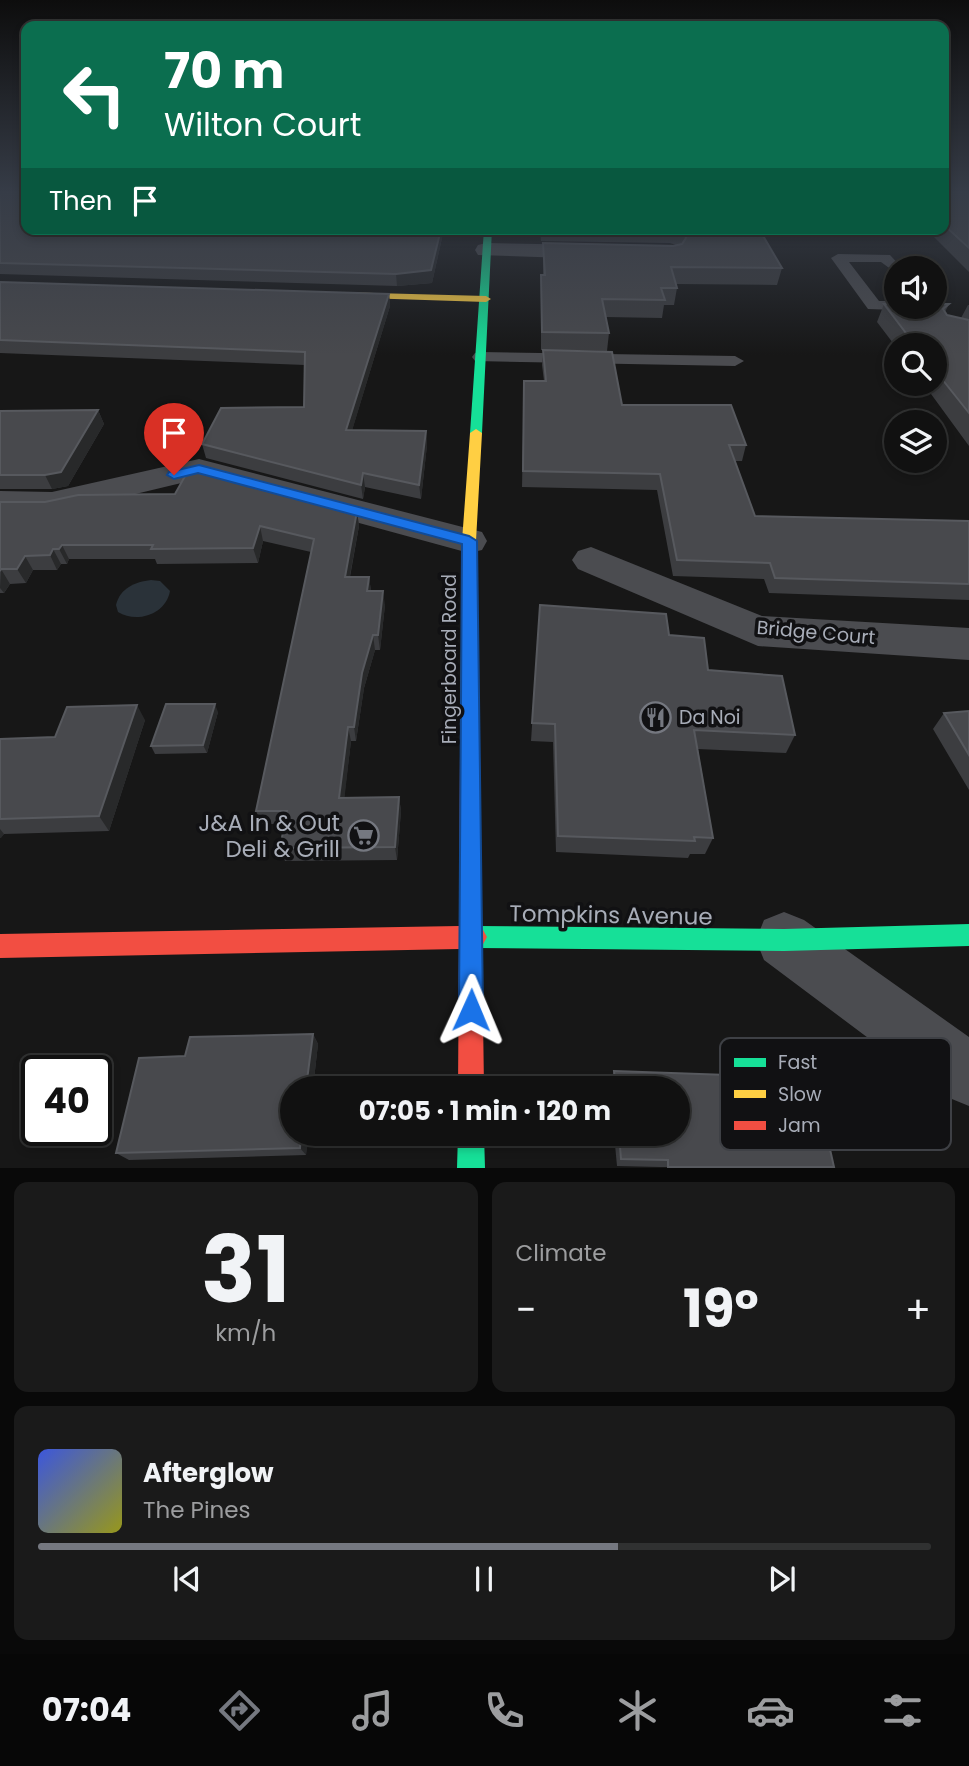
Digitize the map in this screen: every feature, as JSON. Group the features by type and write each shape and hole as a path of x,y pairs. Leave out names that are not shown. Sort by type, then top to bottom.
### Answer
{"street":[{"name":"Fingerboard Road","path":"471,1076 469,541 486,299 487,246"},
{"path":"551,246 614,252"},
{"path":"320,294 486,299"},
{"path":"0,502 52,503 199,469 469,541"},
{"name":"Bridge Court","path":"592,560 758,631 969,643"},
{"name":"Tompkins Avenue","path":"0,946 472,937 784,940 969,935"},
{"path":"784,940 918,1038"},
{"path":"951,1062 969,1075"},
{"path":"471,1146 471,1167"}],"lane":[{"path":"884,258 838,258 874,306 884,306"},
{"path":"930,319 933,322"},
{"path":"481,357 735,361"}],"shaded area":[{"path":"160,581 170,591 163,606 142,617 118,612 116,605 125,590 139,582"}],"building":[{"path":"0,246 437,246 431,270 396,274 0,263"},
{"path":"543,246 769,246 782,268 671,267 677,288 661,288 665,300 602,299 609,333 542,332 541,275 545,275"},
{"path":"0,282 389,294 346,430 426,431 419,485 363,473 361,485 202,444 221,408 304,407 305,352 0,340"},
{"path":"947,315 969,320 969,413 947,385 947,333 906,333 895,319 947,319"},
{"path":"543,350 612,352 622,405 731,405 746,445 729,445 755,516 969,521 969,584 775,578 770,563 677,560 660,474 523,471 524,381 546,381"},
{"path":"98,410 61,472 45,475 0,475 0,411"},
{"path":"189,469 357,511 345,577 369,577 367,591 383,591 378,635 373,635 362,673 354,727 348,727 339,798 399,797 395,847 280,848 287,811 256,811 314,539 260,526 253,548 151,549 153,545 62,545 59,549 53,549 50,555 25,556 17,569 0,571 0,502 45,502 78,495 175,494"},
{"path":"540,605 666,614 669,635 704,638 708,670 782,676 795,735 694,730 713,838 694,837 695,841 558,836 555,724 532,723"},
{"path":"166,704 215,704 203,745 151,746"},
{"path":"137,705 99,816 0,819 0,739 55,737 67,707"},
{"path":"969,711 969,755 944,713"},
{"path":"313,1034 308,1076 280,1076 280,1146 300,1148 116,1153 139,1058 185,1056 190,1037"},
{"path":"614,1071 720,1075 720,1150 830,1150 834,1167 668,1167 668,1160 621,1159 620,1146 690,1146 690,1076 615,1076"}],"traffic: fast":[{"path":"476,433 487,246"},
{"path":"476,937 784,940 969,935"},
{"path":"471,1146 471,1168"}],"traffic: slow":[{"path":"337,295 486,299"},
{"path":"470,756 469,541 476,433"}],"traffic: jam":[{"path":"470,756 471,1076"},
{"path":"0,946 476,937"}],"place":[{"name":"Da Noi","path":"656,717"},
{"name":"J&A In & Out Deli & Grill","path":"363,836"}],"route":[{"path":"174,475 199,469 469,541 471,1010"}]}
